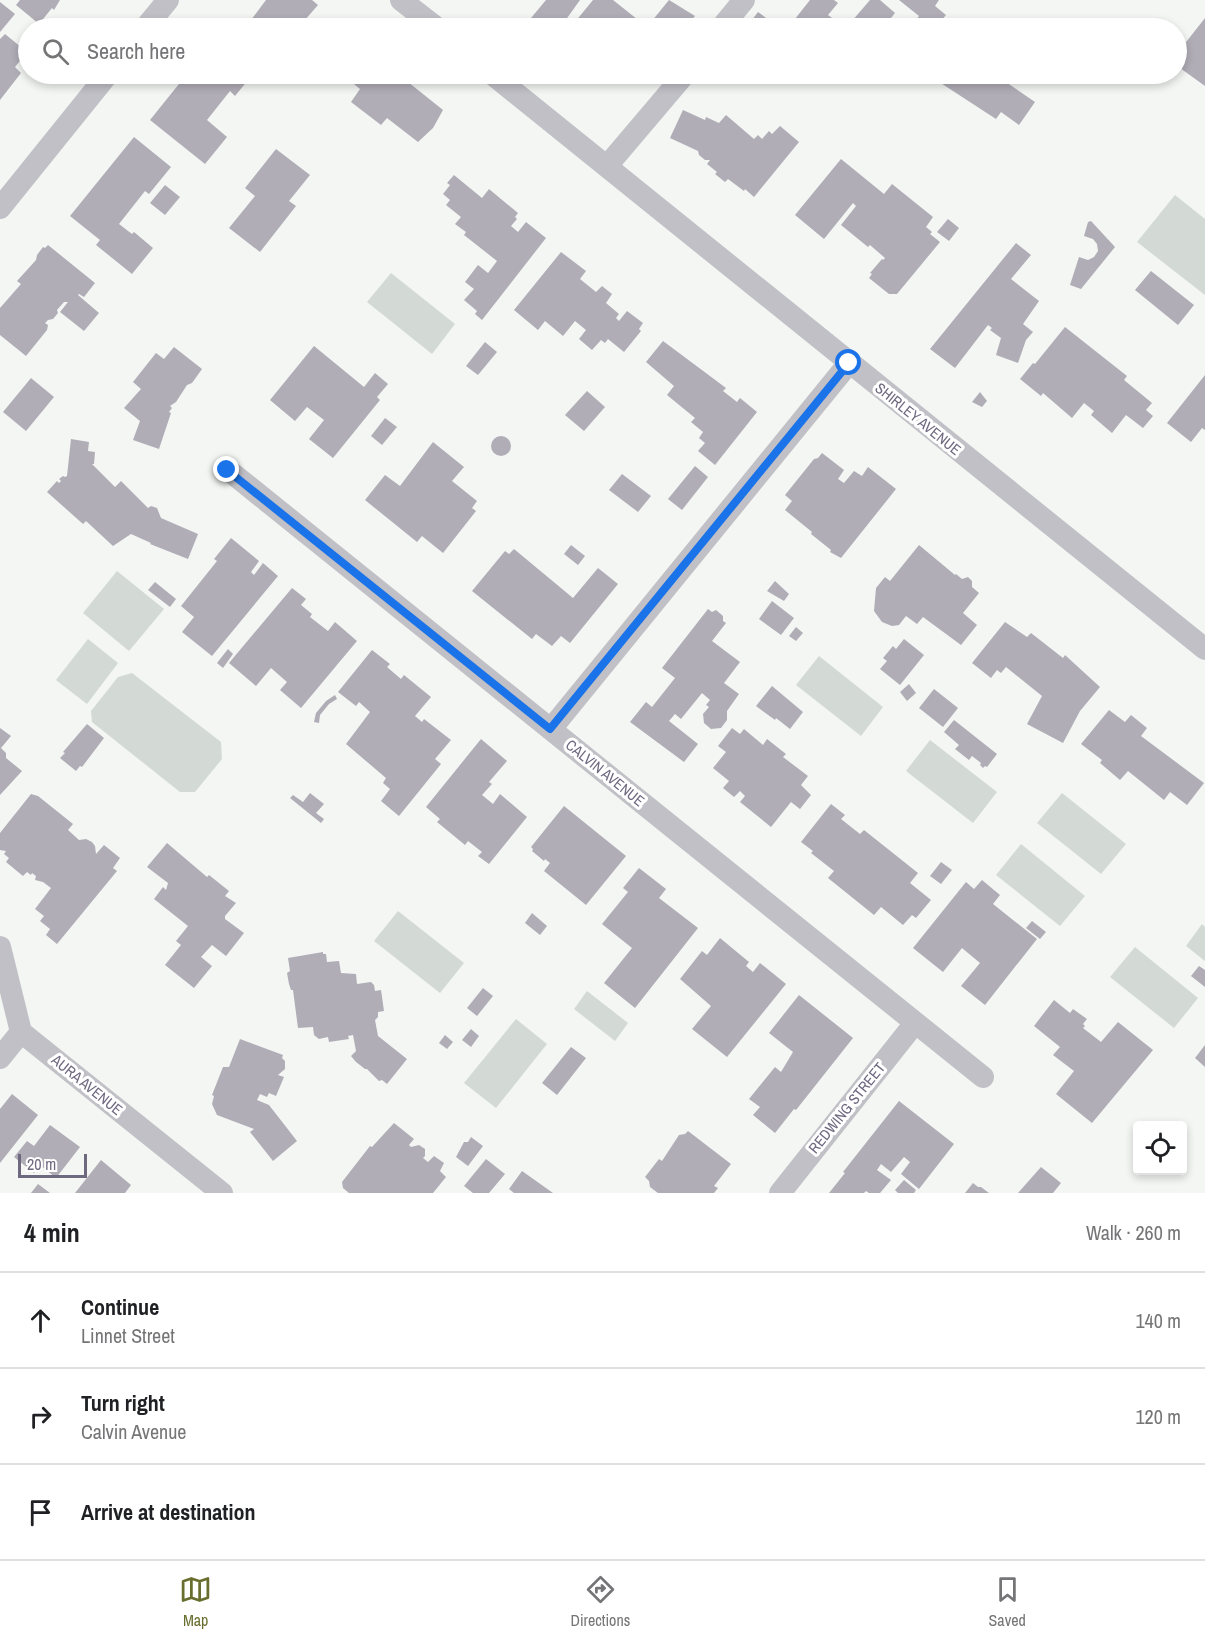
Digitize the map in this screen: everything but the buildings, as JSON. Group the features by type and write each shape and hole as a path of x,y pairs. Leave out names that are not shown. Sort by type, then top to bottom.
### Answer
{"street":[{"path":"153,18 168,0"},
{"path":"401,0 424,18"},
{"path":"729,18 744,0"},
{"path":"0,208 100,84"},
{"name":"SHIRLEY AVENUE","path":"504,84 1205,649"},
{"path":"607,166 677,84"},
{"path":"550,729 849,363"},
{"name":"CALVIN AVENUE","path":"227,470 983,1077"},
{"path":"0,947 21,1032 0,1058"},
{"name":"REDWING STREET","path":"780,1193 915,1023"},
{"name":"AURA AVENUE","path":"21,1032 222,1193"}],"shaded area":[{"path":"1175,195 1205,219 1205,295 1137,242"},
{"path":"391,273 455,324 432,354 367,302"},
{"path":"117,571 164,609 129,651 83,613"},
{"path":"88,639 118,663 87,704 56,680"},
{"path":"819,656 883,707 861,736 796,685"},
{"path":"132,673 221,742 222,759 195,792 180,792 92,722 91,711 118,677"},
{"path":"930,740 997,792 973,823 906,771"},
{"path":"1062,793 1126,844 1101,874 1037,823"},
{"path":"1021,844 1085,896 1060,926 996,875"},
{"path":"398,911 464,963 440,993 374,941"},
{"path":"1202,924 1205,927 1205,961 1186,946"},
{"path":"1135,947 1198,998 1174,1028 1110,977"},
{"path":"587,991 628,1023 615,1041 574,1009"},
{"path":"516,1019 547,1044 496,1108 464,1083"}],"route":[{"path":"227,470 550,729 849,363"}]}
